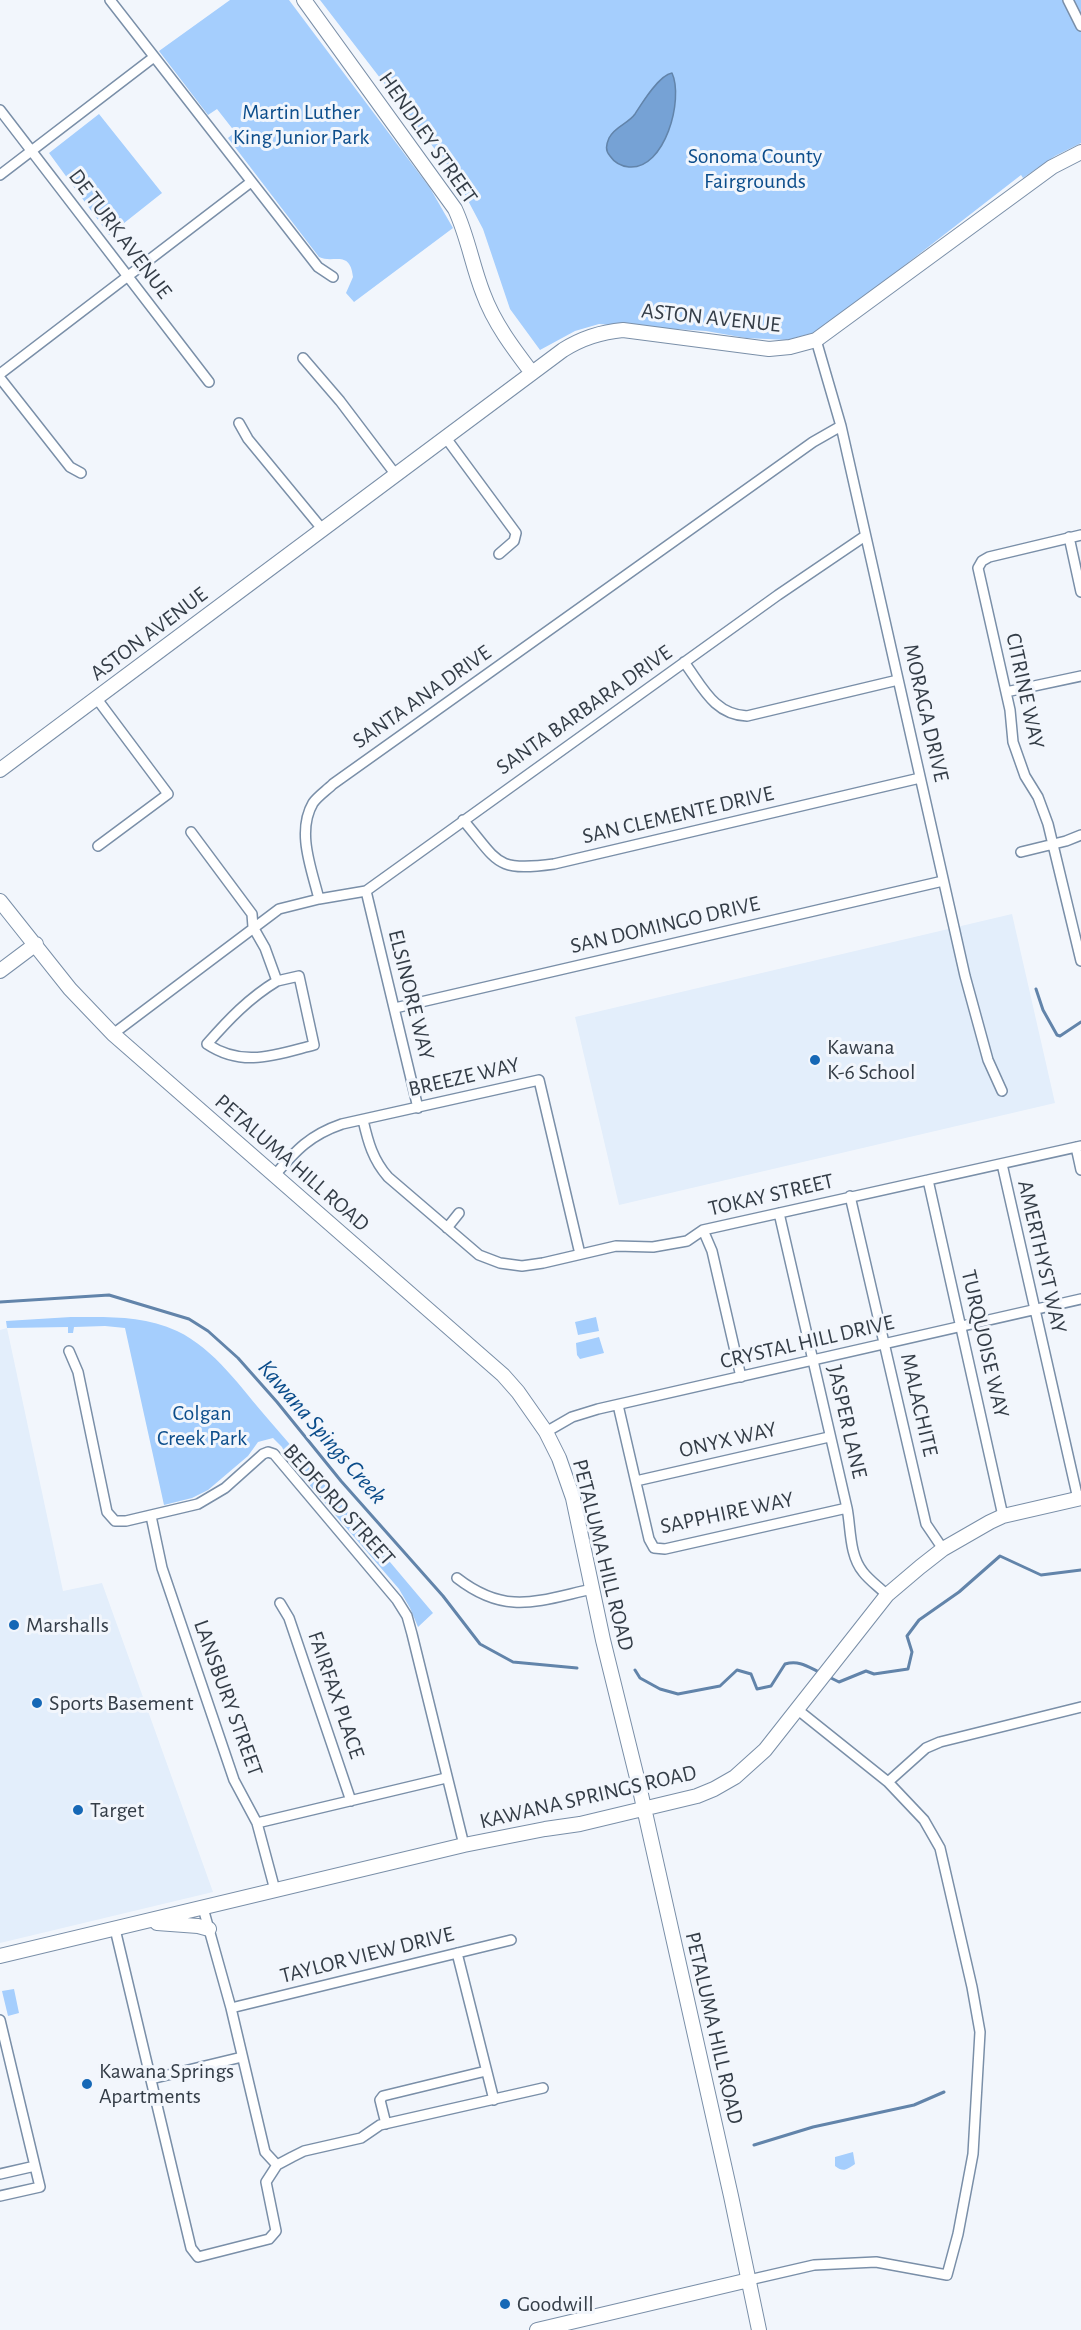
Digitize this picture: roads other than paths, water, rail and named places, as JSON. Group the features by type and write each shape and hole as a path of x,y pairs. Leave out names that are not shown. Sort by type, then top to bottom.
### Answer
{"street":[{"path":"110,0 321,270 333,277"},
{"name":"HENDLEY STREET","path":"304,0 455,209 470,244 478,277 490,309 499,327 532,373"},
{"path":"1068,0 1081,26"},
{"path":"0,175 154,57"},
{"name":"DE TURK AVENUE","path":"0,110 209,382"},
{"name":"ASTON AVENUE","path":"0,770 580,339 609,331 639,331 770,349 790,347 816,340 1052,167 1080,156"},
{"path":"81,473 70,467 0,376 251,182"},
{"name":"MORAGA DRIVE","path":"816,340 841,426 943,880 983,1045 993,1076 1002,1092"},
{"path":"303,358 340,401 396,475"},
{"path":"239,423 248,439 323,530"},
{"name":"SANTA ANA DRIVE","path":"320,899 306,844 306,822 314,803 333,784 813,442 841,426"},
{"path":"446,438 516,533 514,541 499,554"},
{"name":"CITRINE WAY","path":"1081,535 989,557 982,561 978,568 1006,692 1013,742 1026,776 1044,812 1081,961"},
{"name":"SANTA BARBARA DRIVE","path":"320,899 366,891 684,662 865,536"},
{"path":"1069,537 1081,592"},
{"path":"684,662 712,701 723,711 735,715 747,716 898,680"},
{"path":"1006,692 1081,676"},
{"path":"97,699 168,794 98,846"},
{"name":"SAN CLEMENTE DRIVE","path":"463,820 493,858 510,867 532,867 554,864 920,778"},
{"path":"191,832 252,914 253,927 265,948 277,981"},
{"path":"1022,852 1081,836"},
{"name":"SAN DOMINGO DRIVE","path":"395,1008 943,880"},
{"name":"ELSINORE WAY","path":"366,891 418,1108"},
{"path":"113,1034 279,909 320,899"},
{"name":"PETALUMA HILL ROAD","path":"0,901 70,989 113,1034 503,1375 532,1410 546,1432 559,1458 573,1498 759,2330"},
{"path":"0,971 36,944"},
{"path":"299,976 314,1045 264,1057 242,1059 222,1054 207,1044 235,1011 277,981 299,976"},
{"name":"BREEZE WAY","path":"275,1175 305,1142 333,1127 539,1080 580,1254"},
{"name":"TOKAY STREET","path":"363,1120 371,1152 378,1166 479,1255 500,1263 522,1266 616,1246 670,1245 687,1241 704,1230 1078,1147"},
{"path":"1078,1147 1081,1170"},
{"name":"AMERTHYST WAY","path":"1002,1164 1034,1310 1080,1498"},
{"name":"TURQUOISE WAY","path":"928,1180 1003,1516"},
{"name":"MALACHITE","path":"850,1196 926,1524 943,1549"},
{"path":"447,1228 459,1213"},
{"name":"JASPER LANE","path":"779,1213 847,1508 857,1562 863,1572 887,1595"},
{"path":"704,1230 712,1251 741,1377"},
{"name":"CRYSTAL HILL DRIVE","path":"546,1432 572,1417 618,1405 1081,1299"},
{"name":"BEDFORD STREET","path":"69,1351 78,1372 108,1512 115,1521 126,1521 205,1500 225,1488 268,1452 274,1454 397,1600 407,1617 464,1845"},
{"name":"SAPPHIRE WAY","path":"618,1405 649,1539 654,1548 659,1550 847,1508"},
{"name":"ONYX WAY","path":"636,1481 829,1437"},
{"name":"KAWANA SPRINGS ROAD","path":"0,1956 464,1845 545,1828 580,1824 697,1796 714,1789 735,1777 765,1750 887,1595 943,1549 971,1531 1003,1516 1080,1498"},
{"name":"LANSBURY STREET","path":"151,1515 162,1568 234,1780 258,1824 275,1890"},
{"path":"457,1578 473,1591 508,1603 536,1601 592,1589"},
{"name":"FAIRFAX PLACE","path":"280,1603 289,1618 351,1801"},
{"path":"888,1782 926,1748 940,1742 1081,1707"},
{"path":"537,2330 814,2265 876,2262 947,2275 958,2234 973,2154 980,2032 940,1848 924,1820 888,1782 798,1710"},
{"path":"258,1824 446,1778"},
{"path":"203,1908 231,2008 265,2152 277,2165"},
{"path":"143,1922 198,1926 209,1929"},
{"path":"115,1929 191,2248 198,2256 269,2240 276,2231 266,2182 277,2165 304,2151 361,2138 380,2125 543,2088"},
{"name":"TAYLOR VIEW DRIVE","path":"231,2008 512,1940"},
{"path":"457,1953 494,2100"},
{"path":"0,2020 40,2187 0,2196"},
{"path":"151,2079 242,2057"},
{"path":"386,2124 380,2100 383,2096 486,2071"},
{"path":"0,2174 34,2166"}],"waterway":[{"path":"1036,989 1043,1010 1057,1035 1060,1036 1081,1022"},
{"name":"Kawana Spings Creek","path":"0,1302 109,1295 189,1319 208,1331 238,1358 277,1402 341,1481 443,1596 480,1644 513,1662 577,1668"},
{"name":"Kawana Spings Creek","path":"827,1676 839,1682 866,1671 874,1674 908,1669 912,1652 907,1636 919,1620 959,1592 1000,1556 1041,1575 1081,1570"},
{"name":"Kawana Spings Creek","path":"635,1670 640,1678 660,1689 678,1694 720,1686 737,1670 751,1674 757,1689 771,1686 785,1664 800,1664 821,1673"},
{"path":"754,2145 813,2127 914,2105 944,2092"}],"place":[{"name":"Kawana K-6 School","path":"815,1060"},
{"name":"Marshalls","path":"14,1625"},
{"name":"Sports Basement","path":"37,1703"},
{"name":"Target","path":"78,1810"},
{"name":"Kawana Springs Apartments","path":"87,2084"},
{"name":"Goodwill","path":"505,2304"}],"park label":[{"name":"Martin Luther King Junior Park","path":"301,124"},
{"name":"Sonoma County Fairgrounds","path":"755,168"},
{"name":"Colgan Creek Park","path":"202,1426"}]}
